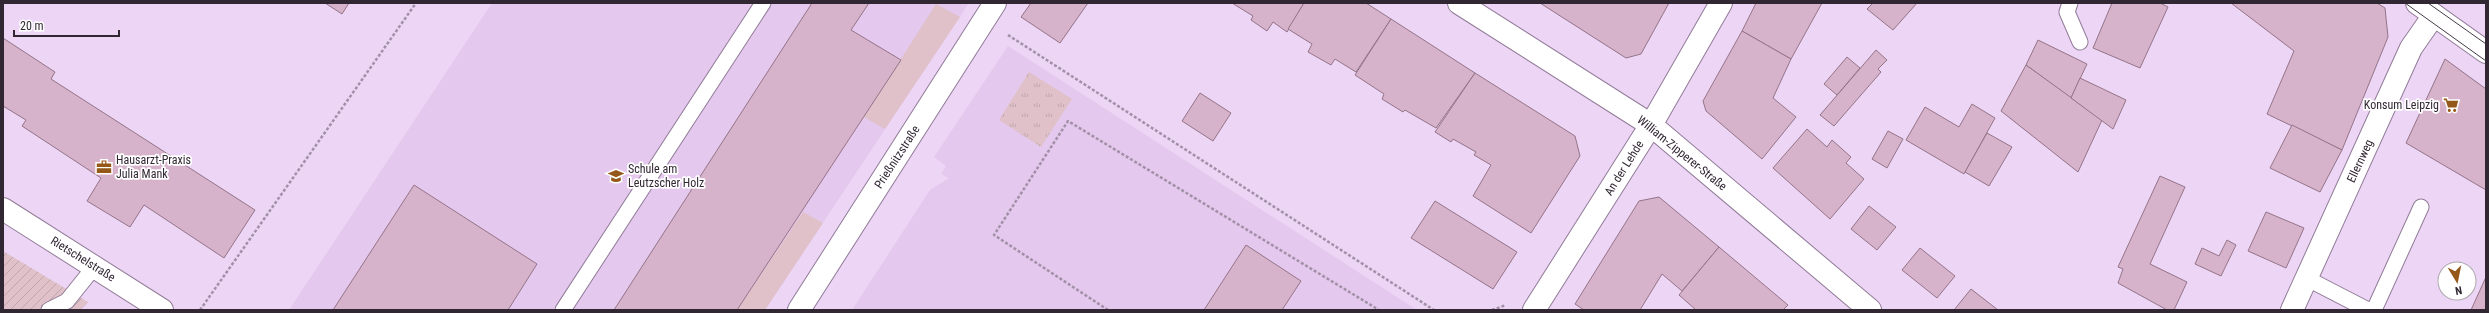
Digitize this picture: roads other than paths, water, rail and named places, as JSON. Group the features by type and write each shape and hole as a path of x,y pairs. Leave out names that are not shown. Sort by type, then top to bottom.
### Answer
{"street":[{"name":"William-Zipperer-Straße","path":"1459,3 1651,125 1865,308"},
{"name":"An der Lehde","path":"1534,310 1651,125 1721,3"},
{"path":"2425,9 2486,52"},
{"name":"Ellernweg","path":"2292,310 2411,48 2425,9"},
{"name":"Prießnitzstraße","path":"799,310 990,11"},
{"name":"Rietschelstraße","path":"3,209 95,266 162,310"}],"lane":[{"path":"563,310 763,3"},
{"path":"2070,3 2067,12 2080,42"},
{"path":"2374,310 2421,207"},
{"path":"49,310 67,301 95,266"},
{"path":"2306,278 2368,310"}],"tram line":[{"path":"2405,3 2486,61"},
{"path":"2428,3 2486,44"}],"place":[{"name":"Konsum Leipzig","path":"2451,105"},
{"name":"Hausarzt-Praxis Julia Mank","path":"104,167"},
{"name":"Schule am Leutzscher Holz","path":"616,176"}]}
